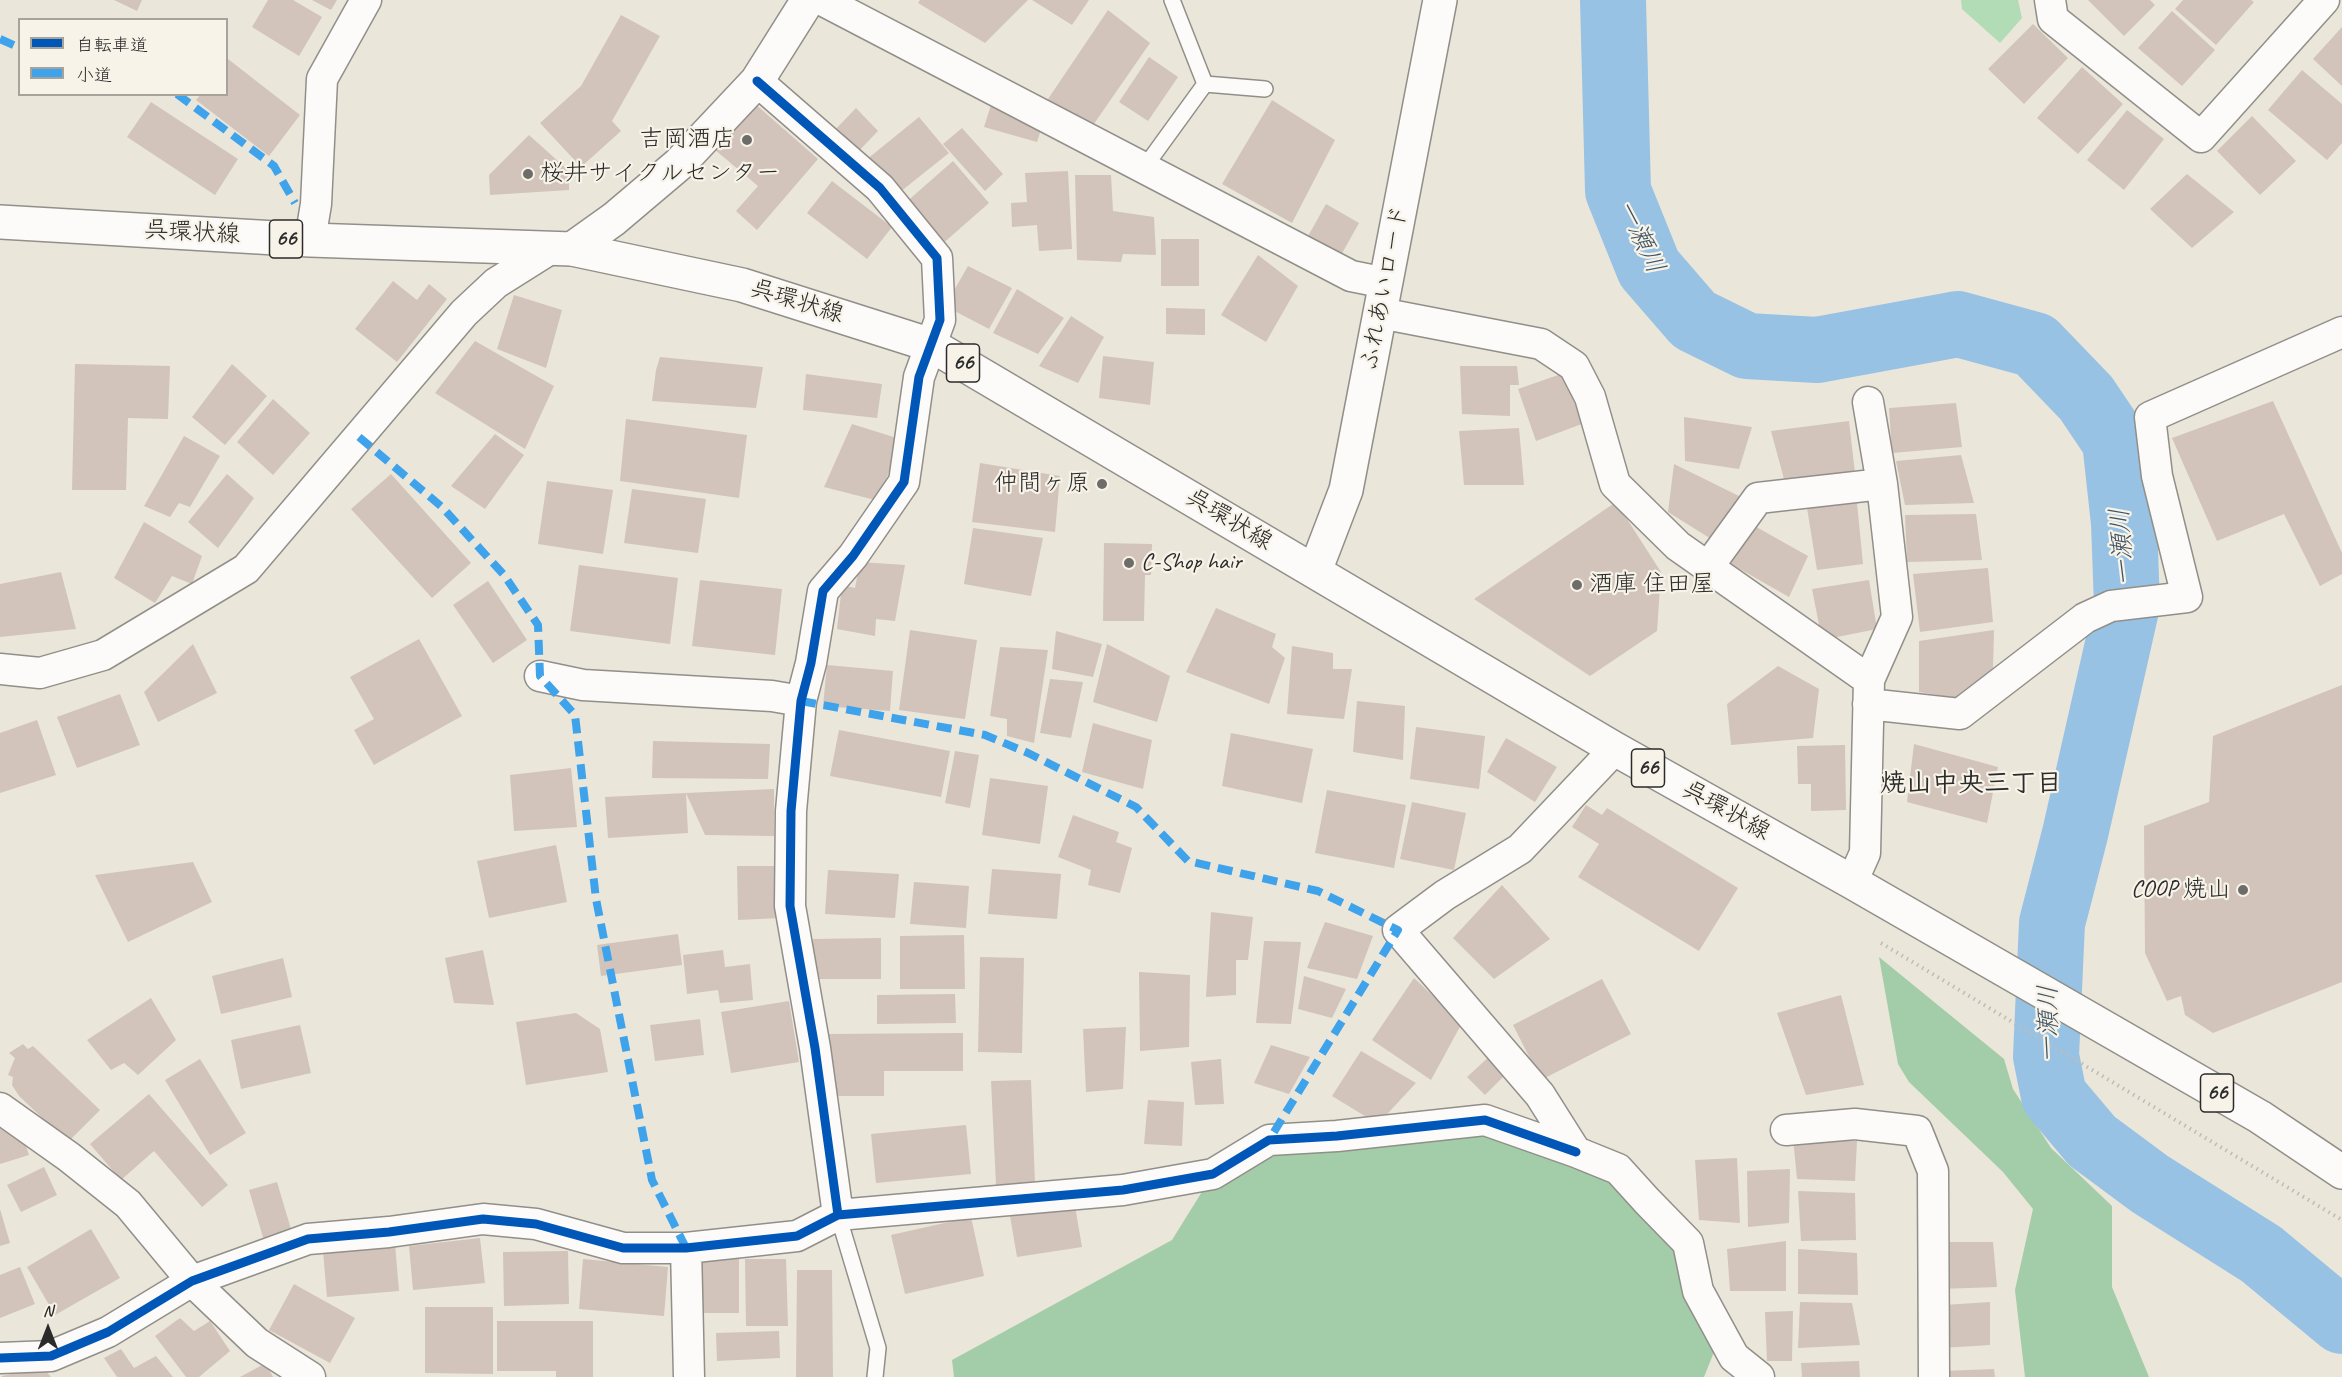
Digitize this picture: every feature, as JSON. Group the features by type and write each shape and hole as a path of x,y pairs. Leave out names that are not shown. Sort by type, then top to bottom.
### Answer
{"main road":[{"path":"561,249 614,219 679,164 757,81 808,0"},
{"name":"ふれあいロード","path":"1315,571 1346,490 1440,0"},
{"name":"呉環状線","path":"0,222 310,240 561,249 742,285 931,345 1615,749 1852,882 2260,1117 2342,1172"}],"street":[{"path":"310,240 316,204 322,79 366,0"},
{"path":"822,0 1351,276 1383,298 1541,344 1574,366 1590,397 1615,484 1678,546 1869,692 1960,714 2085,618 2111,606 2187,597 2157,476 2150,417 2342,332"},
{"path":"2050,0 2053,19 2201,137 2324,0"},
{"path":"757,81 880,188 937,258 940,320 920,377 904,482 853,556 822,591 811,663 801,701 791,812 790,906 815,1048 838,1215"},
{"path":"0,669 40,673 103,655 246,569 464,313 496,282 561,249"},
{"path":"1852,882 1865,853 1869,692 1897,617 1882,484 1868,402"},
{"path":"1708,567 1758,498 1882,484"},
{"path":"540,675 583,685 772,696 801,701"},
{"path":"1576,1152 1540,1095 1398,930 1445,895 1520,849 1615,749"},
{"path":"0,1108 69,1157 128,1204 192,1281 257,1343 310,1377"},
{"path":"0,1358 51,1356 108,1332 192,1281 308,1239 389,1232 483,1219 536,1224 623,1248 686,1248 797,1236 838,1215 1123,1190 1213,1174 1269,1140 1337,1136 1485,1120 1618,1169 1688,1243 1698,1291 1734,1357 1759,1377"},
{"path":"1786,1130 1855,1125 1917,1131 1933,1171 1934,1377"},
{"path":"686,1248 689,1377"}],"lane":[{"path":"1172,0 1205,84"},
{"path":"1144,168 1205,84"},
{"path":"1205,84 1264,89"},
{"path":"838,1215 878,1348 875,1377"}],"path":[{"path":"1875,940 2342,1220"}],"green space":[{"path":"1961,0 2018,0 2022,18 2000,43 1962,9"},
{"path":"1879,957 2004,1059 2013,1089 2051,1148 2112,1206 2112,1287 2149,1377 2025,1377 2015,1290 2033,1209 2003,1172 1909,1082 1898,1064"},
{"path":"1485,1120 1576,1152 1662,1216 1718,1342 1704,1377 954,1377 952,1360 1172,1240 1213,1174 1337,1136"}],"building":[{"path":"114,0 142,0 137,11"},
{"path":"268,0 293,0 322,17 299,56 252,27"},
{"path":"312,0 337,0 331,10"},
{"path":"920,0 1028,0 985,43 918,3"},
{"path":"1032,0 1089,0 1072,25"},
{"path":"2088,0 2150,0 2155,5 2124,36"},
{"path":"2183,0 2251,0 2254,2 2216,45 2175,9"},
{"path":"1108,10 1150,43 1089,131 1044,105"},
{"path":"2172,11 2215,50 2182,86 2138,48"},
{"path":"621,15 660,36 612,121 621,131 581,167 540,123 581,86"},
{"path":"2033,24 2068,58 2024,104 1988,69"},
{"path":"2342,27 2342,86 2313,59"},
{"path":"1149,57 1178,77 1148,121 1119,102"},
{"path":"228,59 300,115 269,156 196,100 199,96 228,96"},
{"path":"2082,67 2123,104 2078,154 2037,118"},
{"path":"2302,70 2342,104 2342,143 2327,160 2268,110"},
{"path":"1272,100 1335,140 1292,223 1222,184"},
{"path":"151,102 238,159 215,195 127,137"},
{"path":"754,103 818,159 757,230 736,211 758,186 714,149"},
{"path":"991,105 1044,120 1037,142 984,127"},
{"path":"856,108 878,131 854,156 831,134"},
{"path":"2127,110 2164,139 2124,190 2087,160"},
{"path":"2252,116 2296,161 2260,195 2217,151"},
{"path":"919,117 949,153 895,196 866,160"},
{"path":"962,128 1003,174 985,191 943,144"},
{"path":"529,135 569,171 569,190 490,195 489,175"},
{"path":"953,161 989,203 940,246 904,204"},
{"path":"1068,171 1072,249 1039,251 1037,225 1012,227 1011,203 1027,202 1025,173"},
{"path":"2187,174 2234,212 2192,248 2150,209"},
{"path":"1075,175 1111,175 1113,211 1154,217 1156,255 1123,254 1121,262 1077,260"},
{"path":"832,181 892,227 867,259 807,213"},
{"path":"1326,204 1359,223 1340,257 1307,238"},
{"path":"1161,239 1199,239 1199,286 1161,286"},
{"path":"1258,255 1298,286 1266,342 1221,315"},
{"path":"968,266 1012,288 989,329 945,306"},
{"path":"393,281 417,300 429,284 447,299 397,362 355,329"},
{"path":"1017,289 1064,318 1038,354 993,333"},
{"path":"514,295 562,310 546,368 497,349"},
{"path":"1166,308 1205,309 1205,335 1166,334"},
{"path":"1071,316 1104,337 1078,383 1039,366"},
{"path":"475,341 554,386 525,449 435,393"},
{"path":"1103,356 1154,362 1150,405 1099,398"},
{"path":"660,357 763,367 756,408 652,401"},
{"path":"75,364 170,366 168,419 128,418 126,490 72,490"},
{"path":"232,364 267,396 225,445 192,417"},
{"path":"1460,366 1517,366 1519,385 1510,385 1510,416 1462,414"},
{"path":"1564,373 1582,424 1536,441 1518,389"},
{"path":"806,374 882,384 877,418 803,410"},
{"path":"273,399 310,433 273,475 237,442"},
{"path":"2273,401 2342,553 2342,574 2320,586 2284,514 2217,541 2172,438"},
{"path":"1956,403 1962,447 1892,453 1889,408"},
{"path":"1684,417 1752,427 1739,469 1685,461"},
{"path":"626,419 747,435 739,498 620,481"},
{"path":"1849,421 1855,473 1784,479 1771,431"},
{"path":"852,424 900,439 879,501 824,487"},
{"path":"1519,428 1524,485 1464,485 1459,431"},
{"path":"495,434 524,455 485,509 451,486"},
{"path":"184,436 220,456 190,507 179,503 170,517 144,506"},
{"path":"1961,455 1974,503 1905,505 1896,461"},
{"path":"980,463 1060,476 1055,532 972,522"},
{"path":"1674,464 1743,498 1716,542 1668,512"},
{"path":"227,474 254,498 218,548 188,522"},
{"path":"391,474 471,563 432,598 351,509"},
{"path":"547,481 613,490 603,554 538,544"},
{"path":"632,489 706,499 698,553 624,543"},
{"name":"酒庫 住田屋","path":"1616,502 1661,572 1657,631 1590,676 1474,599"},
{"path":"1857,503 1863,564 1817,570 1807,508"},
{"path":"1976,514 1982,560 1907,562 1905,515"},
{"path":"144,522 202,556 192,584 172,576 155,603 114,578"},
{"path":"1751,524 1808,556 1789,597 1731,564"},
{"path":"973,528 1043,538 1031,596 964,584"},
{"path":"1104,543 1152,544 1151,575 1145,575 1144,621 1103,621"},
{"path":"860,562 905,565 895,621 876,619 875,636 837,629 842,585 855,588"},
{"path":"579,565 678,578 670,644 570,631"},
{"path":"1988,568 1993,622 1920,632 1913,574"},
{"path":"61,572 76,629 0,637 0,584"},
{"path":"700,580 782,589 775,655 692,646"},
{"path":"1869,580 1877,629 1822,640 1812,589"},
{"path":"488,581 527,640 493,663 453,605"},
{"path":"1216,608 1276,634 1272,647 1285,658 1269,704 1186,672"},
{"path":"910,630 977,640 965,719 899,710"},
{"path":"1994,630 1993,668 1960,699 1919,692 1919,641"},
{"path":"1056,631 1102,644 1093,677 1052,669"},
{"path":"419,639 462,716 374,765 354,730 374,719 350,677"},
{"path":"193,644 217,693 158,722 144,692"},
{"path":"1107,644 1170,676 1157,722 1093,702"},
{"path":"1292,646 1333,653 1333,669 1352,669 1344,719 1287,714"},
{"path":"1000,647 1048,650 1034,743 1007,736 1007,719 990,716"},
{"path":"827,665 893,671 890,711 823,706"},
{"path":"1778,666 1819,689 1813,738 1731,745 1727,704"},
{"path":"1050,679 1083,682 1071,738 1040,733"},
{"name":"COOP 焼山","path":"2342,685 2342,982 2213,1033 2185,1015 2181,996 2167,1001 2145,953 2144,826 2209,802 2213,736"},
{"path":"120,694 140,745 77,768 57,717"},
{"path":"1357,701 1405,706 1403,760 1353,752"},
{"path":"37,720 56,775 0,793 0,733"},
{"path":"1093,723 1152,740 1143,789 1082,772"},
{"path":"1416,727 1485,736 1479,789 1410,779"},
{"path":"839,730 950,751 941,797 830,776"},
{"path":"1231,733 1313,749 1302,803 1222,786"},
{"path":"1506,738 1557,767 1535,802 1487,772"},
{"path":"653,741 770,744 768,779 652,778"},
{"path":"1914,744 1998,767 1987,823 1907,802"},
{"path":"1845,745 1846,810 1811,811 1811,784 1798,784 1797,746"},
{"path":"955,751 979,755 970,808 945,803"},
{"path":"571,768 577,827 514,831 510,775"},
{"path":"990,778 1048,786 1040,844 982,835"},
{"path":"774,789 774,836 705,835 686,793"},
{"path":"1327,790 1406,805 1394,868 1315,853"},
{"path":"686,793 688,833 608,838 605,797"},
{"path":"1412,802 1466,813 1454,870 1400,859"},
{"path":"1586,805 1602,815 1607,808 1738,888 1699,951 1578,877 1599,844 1572,827"},
{"path":"1073,815 1119,832 1116,842 1132,848 1120,893 1088,885 1091,870 1058,857"},
{"path":"556,845 567,902 489,918 477,861"},
{"path":"193,862 212,902 128,942 95,875"},
{"path":"737,866 778,866 779,918 738,920"},
{"path":"992,869 1061,874 1057,919 988,914"},
{"path":"828,870 899,874 895,918 825,914"},
{"path":"914,882 969,886 966,928 910,924"},
{"path":"1502,885 1550,939 1494,979 1453,938"},
{"path":"1211,912 1253,917 1248,960 1236,960 1236,995 1206,997"},
{"path":"1325,922 1373,936 1357,979 1307,968"},
{"path":"678,934 682,965 601,976 597,945"},
{"path":"964,935 965,989 900,989 900,936"},
{"path":"881,938 881,979 813,979 813,939"},
{"path":"1264,941 1301,942 1291,1024 1256,1023"},
{"path":"483,950 494,1005 454,1003 445,958"},
{"path":"723,950 725,967 750,964 753,1000 720,1003 718,990 687,994 683,955"},
{"path":"980,957 1024,958 1022,1053 978,1052"},
{"path":"283,958 292,997 221,1014 212,976"},
{"path":"1139,972 1190,975 1189,1047 1140,1051"},
{"path":"1304,976 1346,989 1332,1018 1298,1009"},
{"path":"1414,978 1462,1023 1431,1080 1372,1040"},
{"path":"1602,979 1631,1034 1541,1080 1513,1025"},
{"path":"955,994 956,1023 877,1024 877,995"},
{"path":"1841,995 1864,1085 1806,1095 1777,1013"},
{"path":"151,998 176,1040 138,1075 124,1063 111,1070 87,1040"},
{"path":"789,1001 799,1062 731,1073 721,1012"},
{"path":"576,1013 600,1029 608,1072 526,1085 516,1022"},
{"path":"700,1019 704,1055 655,1061 650,1025"},
{"path":"300,1025 311,1073 241,1089 231,1040"},
{"path":"1126,1027 1123,1089 1086,1092 1083,1029"},
{"path":"963,1033 963,1071 884,1071 884,1096 826,1096 826,1034"},
{"path":"23,1044 28,1049 33,1046 100,1110 68,1142 19,1096 12,1085 13,1077 8,1075 15,1058 9,1053"},
{"path":"1271,1045 1310,1057 1289,1094 1254,1083"},
{"path":"1361,1051 1416,1083 1378,1124 1332,1096"},
{"path":"1493,1053 1510,1070 1485,1095 1467,1077"},
{"path":"200,1059 246,1133 210,1155 165,1080"},
{"path":"1221,1059 1224,1104 1195,1105 1191,1062"},
{"path":"1031,1080 1035,1183 996,1185 991,1081"},
{"path":"149,1094 228,1185 202,1207 154,1151 121,1180 90,1144"},
{"path":"1148,1100 1184,1102 1182,1146 1144,1144"},
{"path":"0,1118 21,1131 29,1155 0,1164"},
{"path":"966,1125 971,1174 876,1183 871,1134"},
{"path":"1793,1138 1857,1141 1855,1181 1797,1179"},
{"path":"1737,1158 1740,1223 1699,1220 1695,1160"},
{"path":"44,1167 57,1195 21,1212 7,1185"},
{"path":"1790,1169 1789,1223 1748,1227 1747,1171"},
{"path":"277,1182 293,1236 265,1244 249,1190"},
{"path":"1798,1191 1855,1193 1856,1240 1801,1241"},
{"path":"1075,1206 1082,1247 1017,1257 1010,1216"},
{"path":"0,1209 10,1243 0,1246"},
{"path":"971,1217 984,1276 905,1294 891,1235"},
{"path":"91,1229 120,1278 55,1315 27,1267"},
{"path":"480,1238 485,1283 413,1290 409,1246"},
{"path":"1786,1241 1786,1291 1730,1291 1727,1249"},
{"path":"1940,1242 1993,1242 1997,1287 1940,1289"},
{"path":"395,1244 399,1291 327,1297 323,1251"},
{"path":"1798,1249 1857,1253 1858,1295 1798,1294"},
{"path":"568,1251 569,1304 504,1306 503,1252"},
{"path":"698,1257 739,1257 739,1313 697,1313"},
{"path":"583,1259 668,1267 664,1316 579,1309"},
{"path":"745,1259 786,1259 788,1326 746,1326"},
{"path":"20,1267 35,1304 0,1318 0,1275"},
{"path":"797,1270 832,1270 833,1377 796,1377"},
{"path":"294,1284 355,1318 330,1363 269,1330"},
{"path":"1800,1302 1852,1303 1860,1345 1798,1348"},
{"path":"1990,1302 1990,1345 1942,1348 1944,1305"},
{"path":"425,1307 493,1307 493,1374 425,1373"},
{"path":"1793,1311 1792,1361 1767,1361 1765,1312"},
{"path":"180,1318 194,1331 210,1321 230,1351 199,1377 186,1377 155,1336"},
{"path":"497,1321 593,1321 593,1377 556,1377 556,1371 497,1371"},
{"path":"779,1331 780,1358 717,1361 716,1333"},
{"path":"121,1349 134,1368 156,1356 173,1377 117,1377 104,1358"},
{"path":"1859,1361 1860,1377 1802,1377 1801,1363"},
{"path":"266,1363 273,1377 240,1377"},
{"path":"43,1367 51,1377 2,1377 2,1376"},
{"path":"1994,1369 1995,1377 1942,1377 1942,1371"}],"waterway":[{"name":"一瀬川","path":"1613,0 1618,191 1649,268 1694,320 1747,346 1817,350 1958,324 2035,345 2086,398 2115,441 2124,523 2127,605 2075,834 2052,923 2046,1056 2054,1096 2092,1141 2150,1184 2261,1254 2342,1321"}],"marked path":[{"path":"0,39 18,47"},
{"path":"180,96 274,166 295,203"},
{"path":"359,437 442,507 504,575 538,625 540,676 575,715 596,899 652,1180 686,1248"},
{"path":"801,701 985,735 1028,753 1136,807 1188,861 1318,891 1398,930 1269,1140"}],"cycle path":[{"path":"757,81 880,188 937,258 940,320 919,377 904,482 853,556 823,591 811,663 801,701 791,811 790,906 815,1048 838,1215"},
{"path":"0,1358 51,1356 108,1332 192,1281 308,1239 389,1232 483,1219 536,1224 623,1248 686,1248 797,1236 838,1215 1123,1190 1213,1174 1269,1140 1337,1136 1485,1120 1576,1152"}],"place":[{"name":"吉岡酒店","path":"747,140"},
{"name":"桜井サイクルセンター","path":"528,174"},
{"name":"仲間ヶ原","path":"1102,484"},
{"name":"C-Shop hair","path":"1129,563"},
{"name":"酒庫 住田屋","path":"1577,585"},
{"name":"COOP 焼山","path":"2243,890"}],"district":[{"name":"焼山中央三丁目","path":"1971,784"}]}
